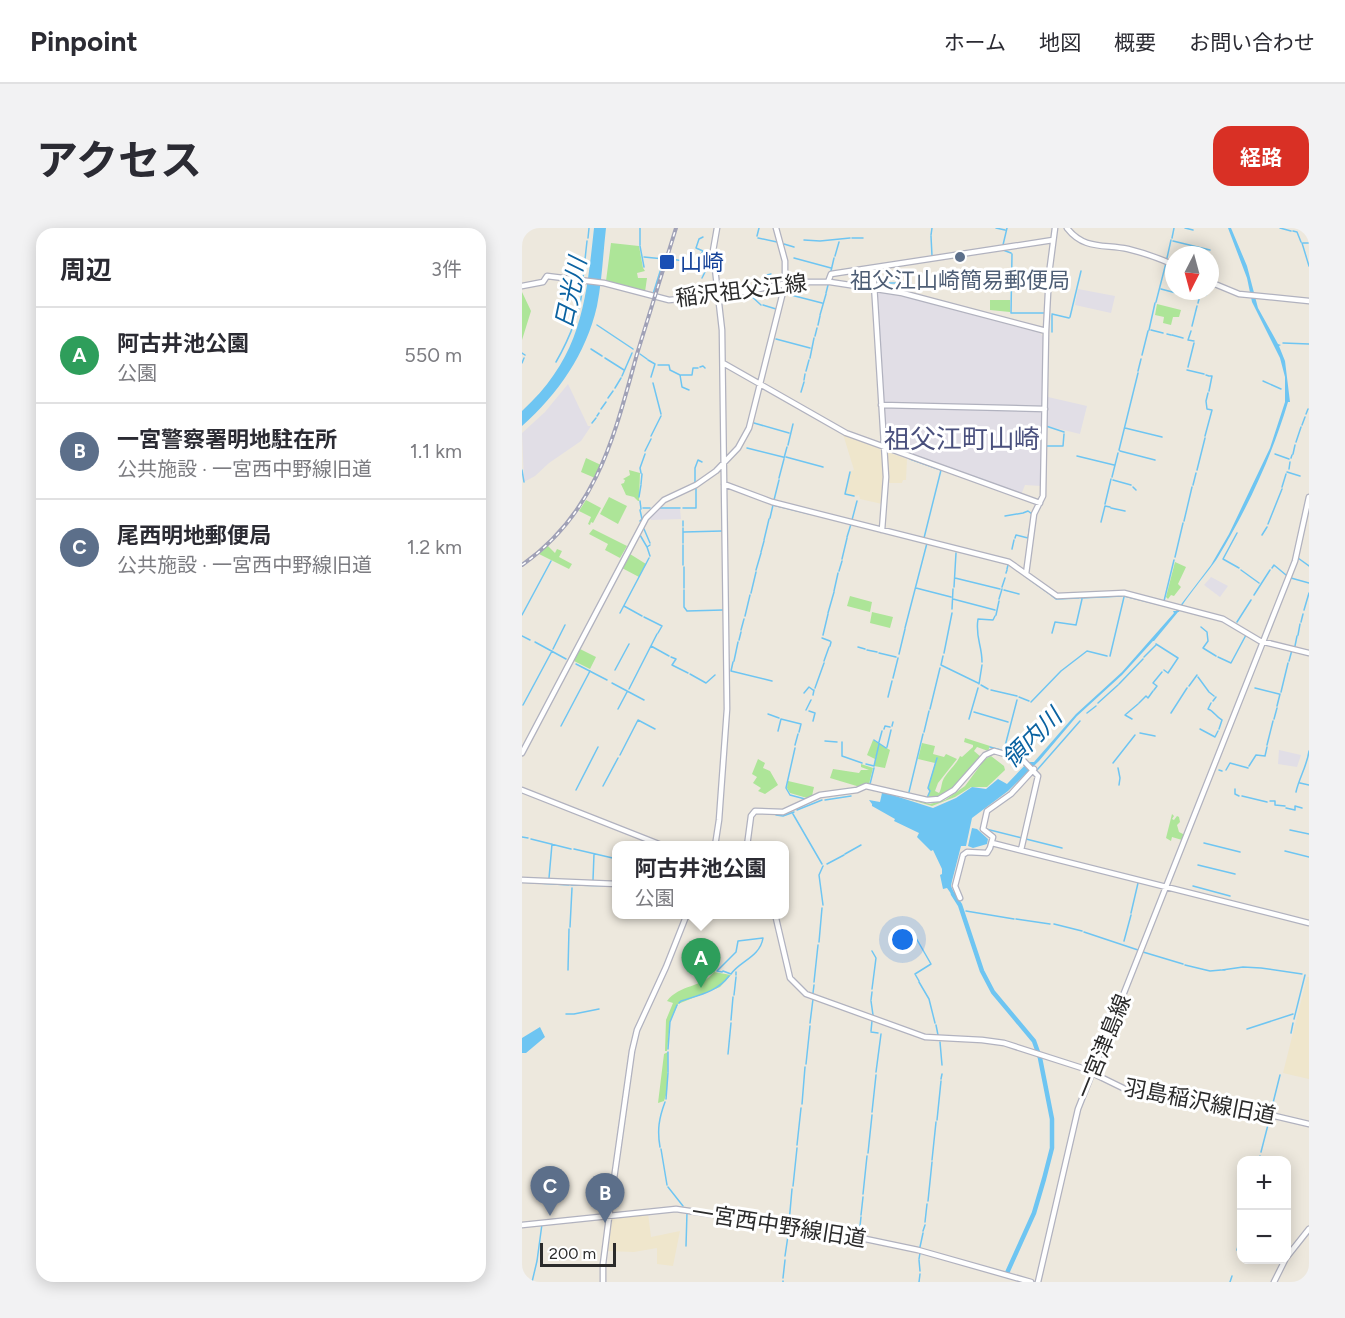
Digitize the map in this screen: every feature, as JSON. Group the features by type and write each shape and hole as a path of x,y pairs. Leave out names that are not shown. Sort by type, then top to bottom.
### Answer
{"street":[{"path":"716,841 727,709 723,363 719,296 713,251 717,228"},
{"path":"522,753 646,518 664,500 703,481 724,464 738,448 745,435 761,384 785,284 785,261 776,228"},
{"path":"1026,574 1034,514 1043,496 1046,331 1055,228"},
{"path":"1067,228 1074,237 1086,243 1129,249 1165,262"},
{"name":"稲沢祖父江線","path":"522,286 543,282 547,276 603,283 669,300 719,296 806,281 828,282 831,274 1053,240"},
{"path":"873,268 886,481 882,530"},
{"path":"828,282 924,298 1046,331"},
{"path":"1219,286 1236,293 1309,301"},
{"path":"723,363 846,434 1040,503"},
{"path":"881,405 1044,409"},
{"path":"724,484 772,502 1009,562 1057,597 1121,593 1223,619 1263,642 1309,652"},
{"name":"一宮津島線","path":"1038,1282 1076,1117 1295,561 1309,497"},
{"path":"748,841 751,816 755,811 783,812 820,795 857,790 866,786 932,801 954,790 988,753 997,752 1022,759 1039,779 1021,850"},
{"path":"960,898 955,886 962,857 967,852 987,853 990,850 992,835 983,829 987,811 1011,794 1032,768"},
{"path":"522,790 651,841"},
{"path":"992,843 1309,923"},
{"path":"522,880 612,884"},
{"path":"603,1282 609,1216 635,1038 685,919"},
{"name":"羽島稲沢線旧道","path":"776,919 790,978 806,994 925,1037 993,1041 1039,1054 1093,1073 1125,1089 1177,1093 1309,1124"},
{"name":"一宮西中野線旧道","path":"522,1225 676,1209 837,1233 928,1253 1031,1282"},
{"path":"1291,1252 1309,1229"},
{"path":"1275,1282 1284,1264"}],"shaded area":[{"path":"1078,289 1115,296 1111,313 1075,305"},
{"path":"877,292 909,298 1040,333 1044,338 1043,403 1040,406 885,403 883,401"},
{"path":"568,384 588,426 591,426 581,441 524,482 522,433 545,412"},
{"path":"1048,397 1087,406 1080,434 1047,426"},
{"path":"886,408 1040,411 1043,413 1042,486 1025,485 1021,495 886,447 884,410"},
{"path":"843,434 882,451 884,480 882,504 860,499 859,495 845,494 851,471 854,470"},
{"path":"887,452 907,459 906,480 902,483 889,483"},
{"path":"658,509 680,509 681,519 651,520 650,518"},
{"path":"1211,577 1228,586 1220,597 1204,585"},
{"path":"1279,750 1301,755 1297,767 1278,764"},
{"path":"1307,977 1309,977 1309,1079 1283,1073"},
{"path":"648,1213 651,1237 680,1231 673,1266 657,1264 657,1248 634,1252 607,1251 612,1217"}],"green space":[{"path":"611,243 639,246 645,271 637,273 638,278 647,278 645,292 606,281"},
{"path":"522,292 531,311 522,340"},
{"path":"990,300 1010,300 1010,312 990,310"},
{"path":"1157,304 1181,310 1179,317 1173,317 1171,325 1163,323 1164,317 1155,315"},
{"path":"586,458 601,465 595,478 581,472"},
{"path":"629,470 640,473 639,501 626,495 621,484 624,483 623,479 630,475"},
{"path":"609,497 627,506 618,524 600,514"},
{"path":"586,500 601,508 590,525 588,524 591,517 579,511"},
{"path":"593,529 627,546 620,558 605,550 608,544 589,534"},
{"path":"548,546 555,553 557,549 562,551 559,557 572,564 569,569 539,554"},
{"path":"630,554 646,564 639,577 622,568"},
{"path":"1175,562 1186,567 1178,584 1181,587 1174,596 1171,595 1168,599 1166,597"},
{"path":"850,596 872,602 870,612 847,606"},
{"path":"872,612 893,617 890,628 870,623"},
{"path":"580,649 596,657 590,669 574,661"},
{"path":"965,738 990,746 988,751 977,747 974,751 981,757 964,778 944,794 927,799 935,763 918,759 922,743 935,746 933,754 944,757 946,754 957,759 938,783 935,791 939,793 944,778 960,756 962,757 973,747 964,742"},
{"path":"873,740 890,750 885,768 874,766 878,749 875,759 867,755"},
{"path":"991,756 1004,766 1005,770 987,787 971,787 955,797 932,806 908,799 930,804 945,800 965,786 985,759"},
{"path":"758,759 765,763 763,768 770,771 778,785 765,794 758,791 761,788 753,783 757,777 752,774"},
{"path":"861,764 873,768 869,784 860,787 830,778 833,769 859,773 861,770 869,770 861,767"},
{"path":"788,781 814,787 812,796 807,798 790,793 787,788"},
{"path":"1172,814 1174,820 1177,816 1179,817 1180,822 1177,825 1179,832 1185,835 1182,840 1172,837 1171,841 1166,838"},
{"path":"714,972 731,975 720,987 678,1004 670,1022 667,1051 665,1051 666,1020 673,1003 667,1001 678,992 703,981"},
{"path":"668,1052 667,1092 664,1101 658,1103 664,1054"}],"water":[{"path":"594,228 606,228 599,297 592,324 578,357 559,387 522,426 522,411 542,391 557,370 569,349 577,327 588,281"},
{"path":"1228,228 1231,228 1247,266 1258,308 1278,344 1281,345 1279,346 1285,361 1290,402 1288,402 1266,462 1229,539 1179,612 1122,675 1077,716 1039,761 1008,791 972,818 966,846 961,846 952,881 951,886 956,897 954,898 947,888 943,889 940,875 942,869 933,850 931,851 917,837 919,833 894,821 895,819 872,806 869,800 880,802 882,793 886,793 933,808 956,798 972,787 986,789 998,779 1007,784 1028,762 1034,762 1076,714 1122,672 1174,613 1173,611 1176,611 1211,565 1229,534 1270,448 1285,402 1285,377 1280,358 1252,302 1247,278"},
{"path":"972,828 977,829 988,839 987,844 973,848 968,846"},
{"path":"540,1027 545,1037 526,1053 522,1053 522,1038"}],"waterway":[{"path":"588,238 589,228"},
{"path":"640,228 640,245"},
{"path":"757,236 759,228"},
{"path":"931,235 932,228"},
{"path":"996,228 1005,230"},
{"path":"1003,245 1007,228"},
{"path":"1172,238 1174,228"},
{"path":"1185,228 1193,230"},
{"path":"1280,228 1291,231"},
{"path":"1293,231 1297,232 1301,242"},
{"path":"931,236 932,256"},
{"path":"697,261 703,251 696,248 699,239 703,237"},
{"path":"758,238 777,242"},
{"path":"804,240 850,238"},
{"path":"852,238 863,238"},
{"path":"1170,246 1171,240"},
{"name":"日光川","path":"583,278 587,241"},
{"path":"1173,241 1194,246"},
{"path":"835,256 839,242"},
{"path":"1302,243 1309,266"},
{"path":"1303,243 1309,243"},
{"path":"784,244 794,247"},
{"path":"640,246 644,267"},
{"path":"1003,250 1011,253"},
{"path":"1012,254 1011,313 1044,313"},
{"path":"644,257 664,259 653,294"},
{"path":"794,258 831,268"},
{"path":"831,271 834,258"},
{"path":"671,259 708,265"},
{"path":"702,278 708,266"},
{"path":"1156,302 1165,267"},
{"path":"1070,317 1081,271"},
{"path":"757,286 767,275 771,274"},
{"name":"日光川","path":"556,362 578,311 581,300 581,282"},
{"path":"857,282 871,283"},
{"path":"877,283 911,283"},
{"path":"826,293 828,285"},
{"path":"1161,289 1165,290"},
{"path":"748,293 761,305"},
{"path":"787,294 822,303"},
{"path":"820,315 826,294"},
{"path":"1149,330 1155,303"},
{"path":"763,305 776,309"},
{"path":"1192,326 1197,306"},
{"path":"1052,314 1069,318"},
{"path":"1052,315 1052,332"},
{"path":"818,325 820,316"},
{"path":"597,325 633,349"},
{"path":"815,336 817,328"},
{"path":"1151,330 1163,333"},
{"path":"1142,355 1148,331"},
{"path":"1191,331 1188,340 1194,341"},
{"path":"1167,334 1171,335"},
{"path":"1172,335 1183,338"},
{"path":"810,358 814,338"},
{"path":"776,339 810,348"},
{"path":"1188,367 1194,343"},
{"path":"1283,343 1309,344"},
{"path":"591,349 602,356"},
{"path":"622,376 632,353"},
{"path":"640,354 647,359"},
{"path":"522,363 524,358"},
{"path":"605,358 624,370"},
{"path":"1138,371 1141,359"},
{"path":"648,360 655,364 651,377"},
{"path":"806,371 809,360"},
{"path":"658,365 669,365 670,370 680,375 682,387 689,390"},
{"path":"700,367 705,368"},
{"path":"681,375 692,375 693,368 698,368"},
{"path":"1187,370 1204,374"},
{"path":"1119,450 1138,373"},
{"path":"804,380 805,374"},
{"path":"1209,391 1212,376 1210,376"},
{"path":"615,388 621,378"},
{"path":"1263,381 1281,389"},
{"path":"801,392 804,382"},
{"path":"653,383 661,414"},
{"path":"608,398 613,391"},
{"path":"1205,436 1212,410 1207,409 1208,393"},
{"path":"601,409 606,402"},
{"path":"1306,414 1308,409"},
{"path":"651,436 661,416"},
{"path":"1302,425 1305,417"},
{"path":"592,423 596,418"},
{"path":"754,423 789,433"},
{"path":"788,445 793,424"},
{"path":"1046,426 1064,432"},
{"path":"1296,442 1301,427"},
{"path":"1125,428 1162,437"},
{"path":"1046,446 1063,446 1064,434"},
{"path":"1197,470 1205,438"},
{"path":"645,451 651,439"},
{"path":"1293,454 1295,445"},
{"path":"784,458 787,447"},
{"path":"747,448 783,457"},
{"path":"1120,451 1155,460"},
{"path":"1112,477 1118,453"},
{"path":"641,473 640,468 645,454"},
{"path":"1275,454 1289,459"},
{"path":"1077,456 1114,465"},
{"path":"786,457 823,467"},
{"path":"779,478 784,459"},
{"path":"910,459 941,470 924,538"},
{"path":"695,482 695,468 698,460 702,462"},
{"path":"1289,469 1290,462"},
{"path":"522,470 524,482"},
{"path":"850,472 845,494 854,496"},
{"path":"1287,472 1300,476"},
{"path":"1193,485 1196,473"},
{"path":"641,484 642,474"},
{"path":"1282,487 1286,474"},
{"path":"1105,504 1111,479"},
{"path":"774,500 779,480"},
{"path":"1113,480 1131,485"},
{"path":"639,497 641,485"},
{"path":"1133,487 1136,490"},
{"path":"1184,521 1192,487"},
{"path":"683,508 696,508 696,489"},
{"path":"1268,524 1282,489"},
{"path":"640,501 641,509"},
{"path":"852,520 857,501"},
{"path":"770,518 773,505 810,514"},
{"path":"1101,522 1105,506 1110,507"},
{"path":"643,508 650,508"},
{"path":"660,508 680,508"},
{"path":"1111,508 1125,511"},
{"path":"640,510 642,519"},
{"path":"1005,516 1028,511 1032,514"},
{"path":"764,540 769,519"},
{"path":"683,521 683,526"},
{"path":"1175,557 1183,523"},
{"path":"847,537 851,524"},
{"path":"1015,538 1016,535 1028,538 1030,526"},
{"path":"1262,535 1267,527"},
{"path":"683,528 683,543"},
{"path":"644,529 650,543"},
{"path":"684,532 722,531"},
{"path":"1237,533 1223,559 1239,568"},
{"path":"640,535 647,547 650,545"},
{"path":"842,559 847,538"},
{"path":"1012,549 1014,540"},
{"path":"761,552 764,541"},
{"path":"905,628 927,543"},
{"path":"683,545 683,565"},
{"path":"647,547 650,556"},
{"path":"756,570 761,553"},
{"path":"954,587 956,553"},
{"path":"620,613 649,558"},
{"path":"1298,558 1309,566"},
{"path":"1164,601 1174,560"},
{"path":"522,615 551,561"},
{"path":"839,571 842,561"},
{"path":"1007,569 1008,565"},
{"path":"1272,568 1274,565 1286,575"},
{"path":"684,567 684,588"},
{"path":"1241,570 1259,583"},
{"path":"1254,595 1270,570"},
{"path":"1018,571 1024,575"},
{"path":"751,593 756,572"},
{"path":"834,591 838,573"},
{"path":"1026,577 1051,595"},
{"path":"955,578 1000,589"},
{"path":"1002,587 1005,578"},
{"path":"1291,578 1309,583"},
{"path":"916,588 951,597"},
{"path":"952,609 953,589"},
{"path":"999,599 1002,589"},
{"path":"684,590 684,607 687,611 723,610"},
{"path":"1004,590 1019,594"},
{"path":"828,613 834,592"},
{"path":"1304,610 1309,593"},
{"path":"745,616 750,595"},
{"path":"1052,596 1056,599 1079,598"},
{"path":"1081,598 1122,596"},
{"path":"1124,596 1165,606"},
{"path":"1110,656 1124,597"},
{"path":"953,599 995,610"},
{"path":"1052,633 1055,622 1076,625 1082,599"},
{"path":"1237,622 1251,600"},
{"path":"996,615 999,601"},
{"path":"624,606 642,616"},
{"path":"944,653 952,613"},
{"path":"823,635 828,614"},
{"path":"1301,622 1303,614"},
{"path":"982,662 977,631 978,619 993,620 995,616"},
{"path":"644,617 662,626 658,633"},
{"path":"741,630 744,619"},
{"path":"1298,635 1300,624"},
{"path":"553,649 565,625"},
{"path":"1201,627 1207,632 1208,641 1203,648 1216,656"},
{"path":"899,654 905,629"},
{"path":"739,640 741,632"},
{"path":"629,689 657,634"},
{"path":"1218,657 1231,663 1246,635"},
{"path":"522,636 530,640"},
{"path":"1295,646 1297,636"},
{"path":"822,638 830,641"},
{"path":"535,642 566,659"},
{"path":"734,661 738,642"},
{"path":"830,646 831,642"},
{"path":"615,670 629,644"},
{"path":"1156,644 1178,658 1168,673 1164,670"},
{"path":"1144,657 1156,645"},
{"path":"651,646 669,656"},
{"path":"824,661 829,647"},
{"path":"858,647 865,649"},
{"path":"867,650 877,652"},
{"path":"1289,661 1292,650"},
{"path":"523,705 552,651"},
{"path":"1031,702 1061,671 1087,651 1107,656"},
{"path":"879,653 896,657"},
{"path":"943,656 941,665 978,683"},
{"path":"671,657 676,659 672,665 688,673"},
{"path":"893,678 898,658"},
{"path":"1119,684 1143,659"},
{"path":"733,662 731,671 772,681"},
{"path":"815,688 824,663"},
{"path":"1281,692 1288,663"},
{"path":"576,664 607,680"},
{"path":"979,684 982,665"},
{"path":"930,709 940,668"},
{"path":"561,726 590,671"},
{"path":"1154,690 1157,686 1153,683 1162,672"},
{"path":"690,674 706,683 715,675"},
{"path":"1189,686 1197,675"},
{"path":"1198,677 1214,696"},
{"path":"888,697 892,681"},
{"path":"612,683 644,700"},
{"path":"981,685 988,689"},
{"path":"1098,703 1118,685"},
{"path":"804,693 809,687 813,690"},
{"path":"969,719 978,688"},
{"path":"1171,713 1187,688"},
{"path":"1255,688 1279,694"},
{"path":"813,695 814,690"},
{"path":"991,690 1017,696"},
{"path":"1139,703 1146,696 1148,698 1153,691"},
{"path":"618,709 627,692"},
{"path":"1277,706 1280,694"},
{"path":"1019,697 1029,701"},
{"path":"1213,701 1216,697"},
{"path":"806,710 811,700"},
{"path":"1004,750 1017,700"},
{"path":"1211,703 1208,709 1222,720 1219,729"},
{"path":"1132,719 1125,715 1138,704"},
{"path":"1087,713 1096,706"},
{"path":"1274,719 1277,708"},
{"path":"809,711 815,713 813,721"},
{"path":"924,732 929,711"},
{"path":"974,712 1008,722"},
{"path":"768,714 779,718"},
{"path":"778,731 781,719 801,724 799,732"},
{"path":"620,755 638,720 655,729"},
{"path":"1037,770 1080,721"},
{"path":"1267,745 1273,721"},
{"path":"892,726 893,722"},
{"path":"884,729 885,726 890,727"},
{"path":"1200,729 1215,737 1218,731"},
{"path":"887,747 891,730"},
{"path":"879,742 882,731"},
{"path":"1140,733 1155,736"},
{"path":"795,745 798,734"},
{"path":"909,792 923,734"},
{"path":"1113,763 1135,735"},
{"path":"874,740 886,748"},
{"path":"825,741 837,742"},
{"path":"842,742 842,756 862,763"},
{"path":"866,764 874,766 879,744"},
{"path":"576,790 598,747"},
{"path":"990,747 1001,750"},
{"path":"1249,766 1256,755 1265,756 1267,747"},
{"path":"795,748 786,788 790,795 805,799"},
{"path":"1004,751 1024,756"},
{"path":"1296,792 1309,751"},
{"path":"603,786 618,758"},
{"path":"927,798 937,758"},
{"path":"1226,770 1230,763 1248,768"},
{"path":"870,784 874,768"},
{"path":"1118,768 1119,785"},
{"path":"1300,783 1309,785"},
{"path":"1235,789 1235,794 1239,796"},
{"path":"825,800 851,796"},
{"path":"1242,796 1267,802"},
{"path":"797,810 822,800"},
{"path":"1270,801 1275,801 1275,805 1285,806"},
{"path":"1286,808 1295,810 1295,806 1302,808"},
{"path":"776,815 783,816 794,812"},
{"path":"793,814 822,864"},
{"path":"986,829 1022,838"},
{"path":"1290,830 1309,834"},
{"path":"522,837 528,838"},
{"path":"531,839 571,849"},
{"path":"1026,839 1062,848"},
{"path":"1204,843 1240,852"},
{"path":"549,878 552,844"},
{"path":"845,854 861,845"},
{"path":"574,849 612,858"},
{"path":"1285,851 1309,857"},
{"path":"593,880 594,854"},
{"path":"827,864 844,855"},
{"path":"1198,865 1235,874"},
{"path":"823,866 819,875 823,905"},
{"path":"522,878 527,878"},
{"path":"522,882 569,885"},
{"path":"1131,913 1138,883"},
{"path":"571,885 612,886"},
{"path":"1193,886 1230,896"},
{"path":"570,927 572,888"},
{"name":"領内川","path":"953,894 960,905 982,971 993,992 1034,1041 1040,1058 1052,1119 1052,1148 1044,1179 1034,1213 1007,1273"},
{"path":"819,942 822,908"},
{"path":"966,911 1014,919"},
{"path":"1124,941 1131,915"},
{"path":"1016,919 1050,924"},
{"path":"1054,924 1082,931"},
{"path":"568,970 569,929"},
{"path":"912,931 931,964 915,974 919,981"},
{"path":"1084,932 1138,950"},
{"path":"676,947 681,935"},
{"path":"763,938 758,950 731,974 717,971 736,952 738,941 763,938"},
{"path":"814,982 818,945"},
{"path":"872,951 876,958 872,989"},
{"path":"1143,952 1183,964"},
{"path":"1185,965 1210,971 1221,970"},
{"path":"1225,970 1222,970 1243,967 1302,974"},
{"path":"1294,1019 1305,975"},
{"path":"679,1003 719,986 729,976"},
{"path":"734,995 736,977"},
{"path":"919,982 929,999 935,1023"},
{"path":"813,993 814,985"},
{"path":"871,1000 872,992"},
{"path":"731,1020 733,997"},
{"path":"810,1023 813,999"},
{"path":"871,1001 873,1015"},
{"path":"668,1049 670,1022 677,1005"},
{"path":"566,1014 599,1009"},
{"path":"1247,1029 1293,1014"},
{"path":"871,1031 872,1021"},
{"path":"728,1054 731,1023"},
{"path":"1291,1033 1293,1023"},
{"path":"936,1025 938,1035"},
{"path":"806,1064 810,1026"},
{"path":"871,1032 878,1033"},
{"path":"876,1072 881,1034"},
{"path":"940,1042 942,1065"},
{"path":"668,1052 668,1072"},
{"path":"802,1104 805,1067"},
{"path":"666,1099 668,1073"},
{"path":"941,1079 942,1074"},
{"path":"872,1112 876,1075"},
{"path":"1271,1111 1280,1075"},
{"path":"937,1120 941,1081"},
{"path":"660,1147 659,1124 665,1102"},
{"path":"797,1145 801,1108"},
{"path":"868,1153 872,1115"},
{"path":"1261,1152 1270,1117"},
{"path":"932,1160 936,1122"},
{"path":"793,1186 797,1148"},
{"path":"661,1149 667,1185"},
{"path":"863,1194 867,1156"},
{"path":"928,1201 932,1162"},
{"path":"668,1187 683,1206"},
{"path":"789,1223 792,1189"},
{"path":"861,1215 863,1197"},
{"path":"925,1222 927,1204"},
{"path":"686,1246 687,1212"},
{"path":"859,1235 861,1217"},
{"path":"532,1282 542,1224"},
{"path":"923,1231 925,1225"},
{"path":"785,1256 789,1229"},
{"path":"920,1247 923,1233"},
{"path":"919,1259 920,1253"},
{"path":"783,1278 785,1260"},
{"path":"919,1260 920,1271"},
{"path":"919,1282 920,1274"},
{"path":"1230,1282 1232,1276"}],"railway":[{"path":"522,565 548,544 568,521 585,497 599,471 620,415 676,228"}],"place":[{"name":"祖父江山崎簡易郵便局","path":"960,257"},
{"name":"山崎","path":"667,262"},
{"name":"阿古井池公園","path":"701,988"},
{"name":"尾西明地郵便局","path":"550,1216"},
{"name":"一宮警察署明地駐在所","path":"605,1223"}],"district":[{"name":"祖父江町山崎","path":"962,439"}]}
